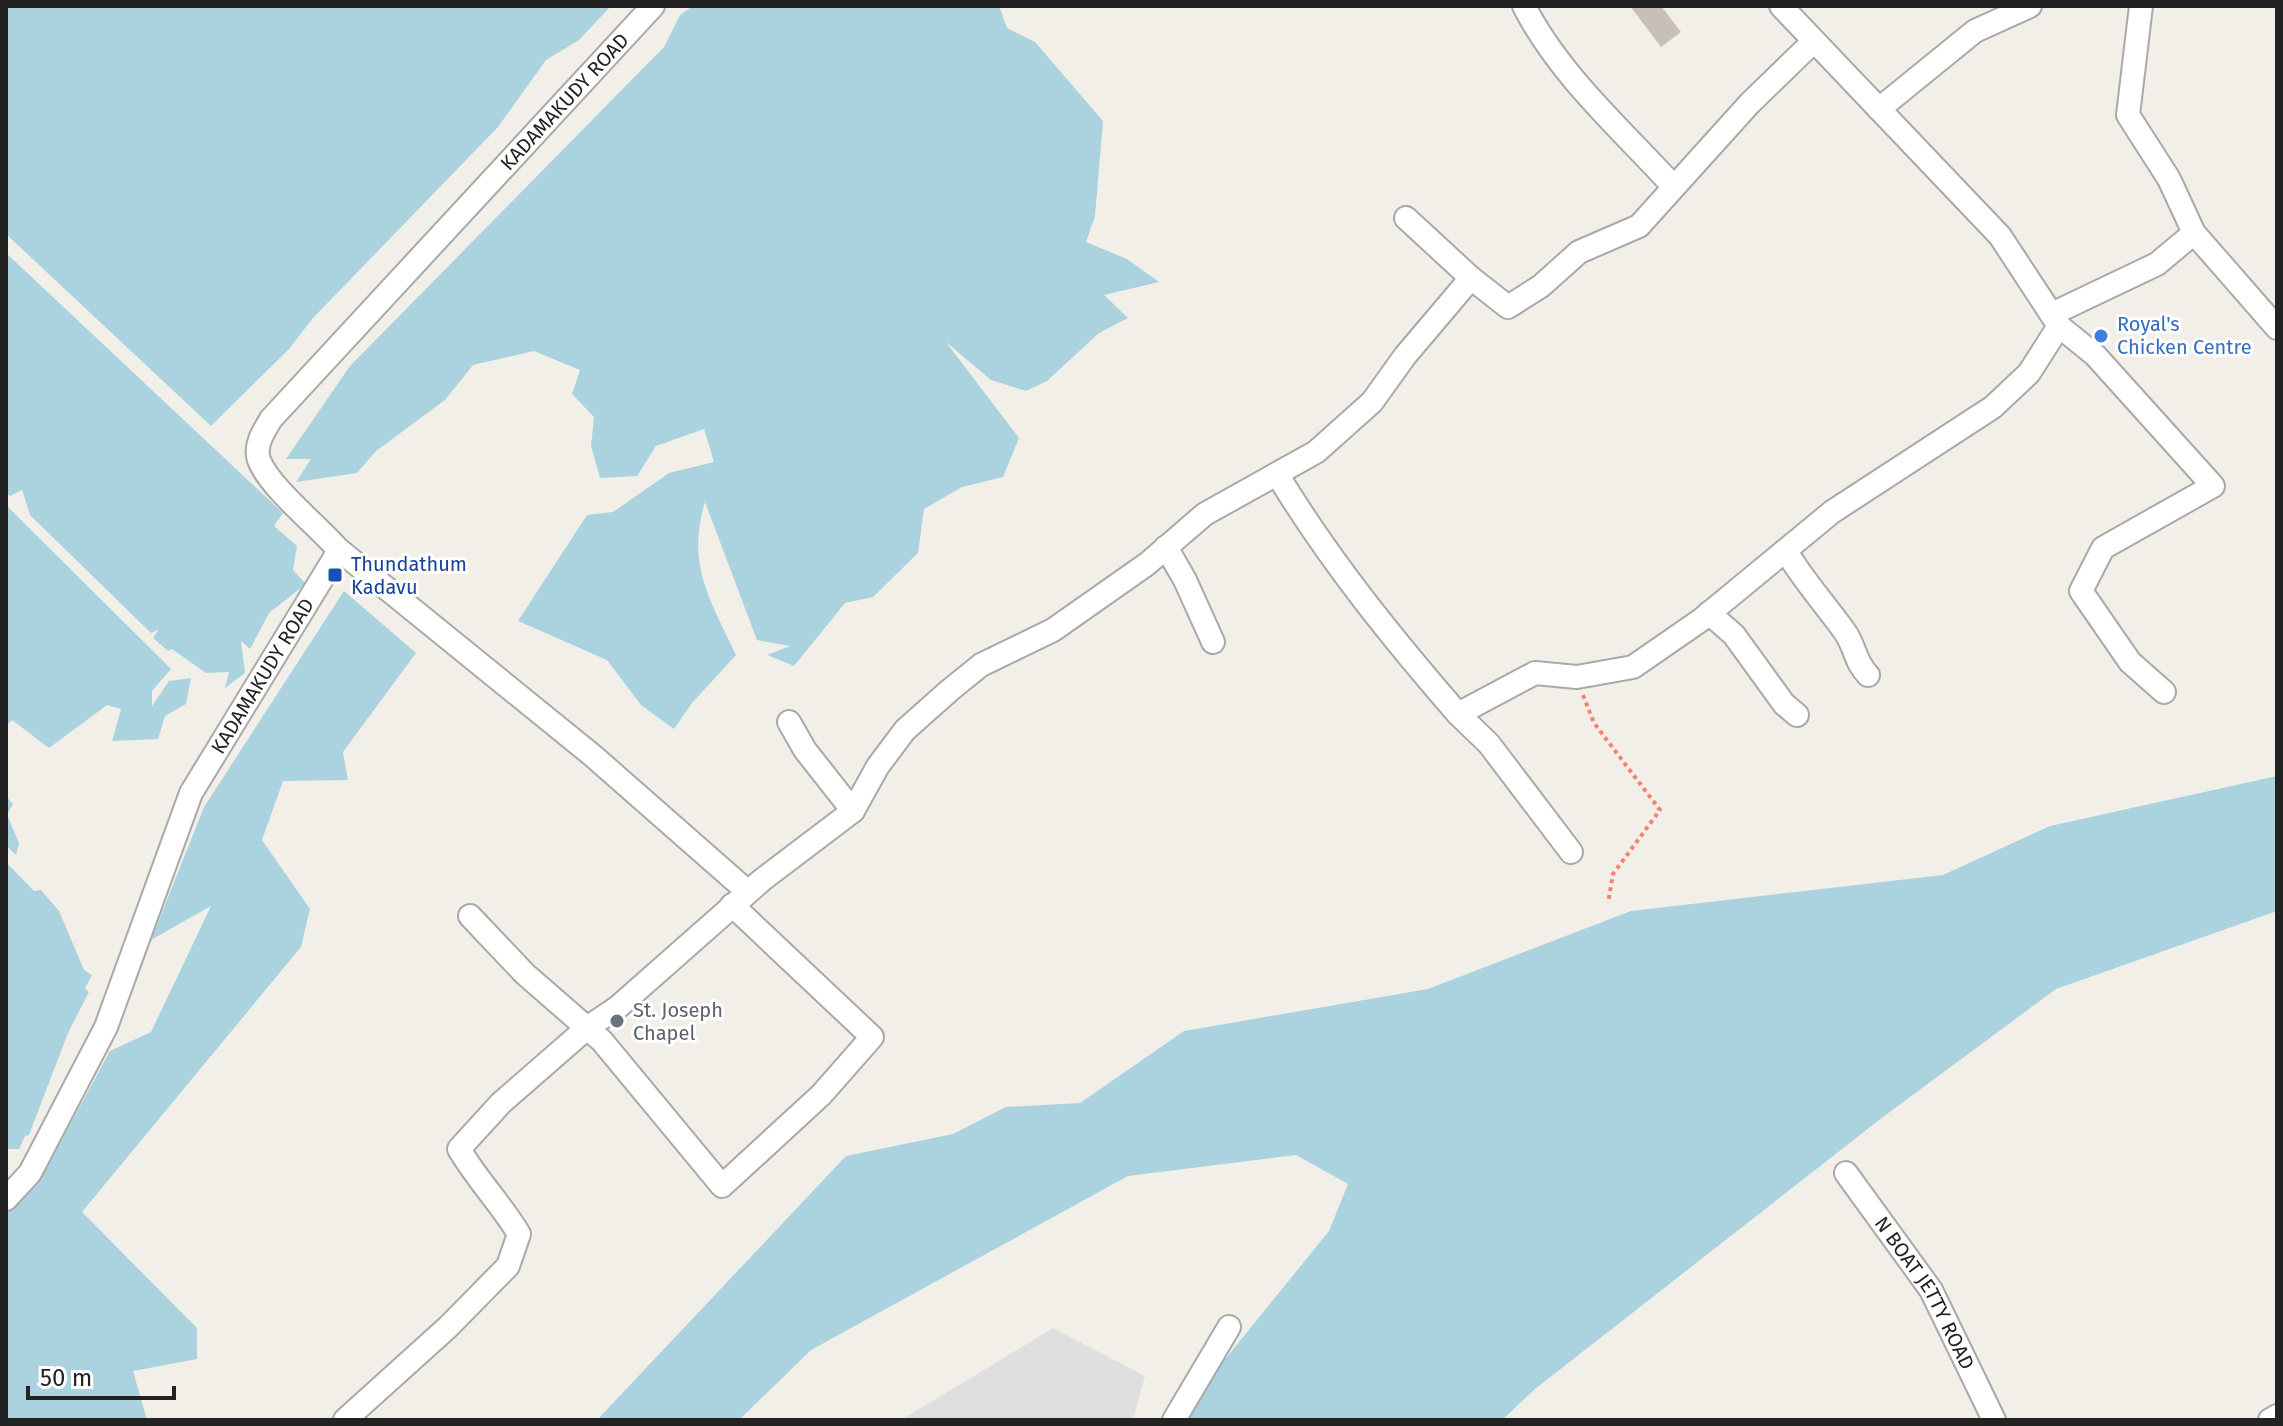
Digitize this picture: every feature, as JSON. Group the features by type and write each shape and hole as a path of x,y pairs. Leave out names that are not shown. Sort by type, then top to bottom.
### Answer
{"street":[{"name":"KADAMAKUDY ROAD","path":"6,1199 30,1173 106,1027 191,793 338,549 274,482 259,459 260,437 271,419 653,6"},
{"path":"1524,6 1538,33 1571,74 1673,186"},
{"path":"1781,6 2000,236 2056,320 2095,355 2213,486 2103,548 2081,591 2130,662 2164,692"},
{"path":"1879,109 1998,12 2030,6"},
{"path":"2141,6 2128,115 2169,179 2194,233 2277,328"},
{"path":"1406,218 1471,278 1508,307 1541,286 1579,252 1639,226 1673,186 1813,42"},
{"path":"1458,714 1535,673 1577,677 1633,667 1709,613 1832,512 1993,407 2029,373 2056,320 2157,264 2194,233"},
{"path":"345,1420 448,1327 508,1266 519,1234 507,1213 480,1186 459,1149 501,1103 587,1028 618,1007 740,898 853,811 878,766 905,730 981,665 1053,630 1166,547 1205,514 1316,452 1372,402 1405,356 1471,278"},
{"path":"1277,474 1302,516 1384,628 1458,714 1489,744 1571,852"},
{"path":"1166,547 1213,642"},
{"path":"338,549 592,755 740,898 872,1037 821,1095 722,1186 602,1041 525,974 470,916"},
{"path":"1786,551 1820,603 1847,634 1858,666 1868,675"},
{"path":"1709,613 1734,635 1784,704 1797,715"},
{"path":"789,722 805,750 853,811"},
{"name":"N BOAT JETTY ROAD","path":"1846,1173 1931,1290 1994,1420"},
{"path":"1174,1420 1229,1327"},
{"path":"2270,1420 2277,1416"}],"path":[{"path":"1577,677 1594,723 1660,810 1613,874 1608,903"}],"shaded area":[{"path":"1053,1328 1145,1376 1133,1420 901,1420"}],"water":[{"path":"6,6 611,6 579,40 546,60 498,127 313,318 289,349 211,426 6,234"},
{"path":"693,6 999,6 1007,28 1035,42 1103,121 1095,216 1086,242 1127,259 1159,282 1104,295 1128,318 1099,333 1047,381 1026,391 991,380 946,342 1019,438 1003,477 962,487 924,509 918,553 873,597 845,603 794,666 767,655 790,646 757,640 705,502 698,545 700,563 710,599 736,655 692,703 674,729 641,705 607,660 518,621 587,515 613,512 669,473 714,462 704,429 656,446 637,476 600,478 591,446 594,417 572,394 580,370 534,351 473,365 445,400 376,451 357,473 296,482 311,459 286,459 350,366 664,47 680,15"},
{"path":"6,253 283,513 274,526 297,546 293,570 306,584 269,613 250,649 241,641 245,673 225,688 229,672 206,673 172,649 168,651 153,638 159,629 151,633 30,515 22,490 10,496 6,492"},
{"path":"6,505 171,669 152,691 152,706 169,681 191,678 186,704 165,716 158,739 112,741 121,709 107,705 49,748 12,720 6,726"},
{"path":"344,591 416,653 343,752 348,780 283,781 262,840 310,909 301,947 82,1212 197,1328 197,1359 133,1371 147,1420 6,1420 6,1210 41,1178 110,1051 151,1032 211,906 151,940 204,807"},
{"path":"2277,776 2277,911 2056,989 1883,1117 1535,1389 1502,1420 1186,1420 1205,1384 1329,1231 1348,1184 1296,1155 1128,1176 811,1350 739,1420 597,1420 846,1156 953,1134 1006,1107 1080,1103 1184,1031 1428,989 1631,911 1943,875 2050,826"},
{"path":"6,796 13,804 7,815 19,843 16,855 6,845"},
{"path":"6,862 34,891 41,890 59,911 84,970 92,975 85,988 89,992 68,1033 29,1135 25,1136 19,1149 6,1149"}],"building":[{"path":"1630,6 1661,6 1681,32 1661,47"}],"place":[{"name":"Royal's Chicken Centre","path":"2101,336"},
{"name":"Thundathum Kadavu","path":"335,575"},
{"name":"St. Joseph Chapel","path":"617,1021"}]}
